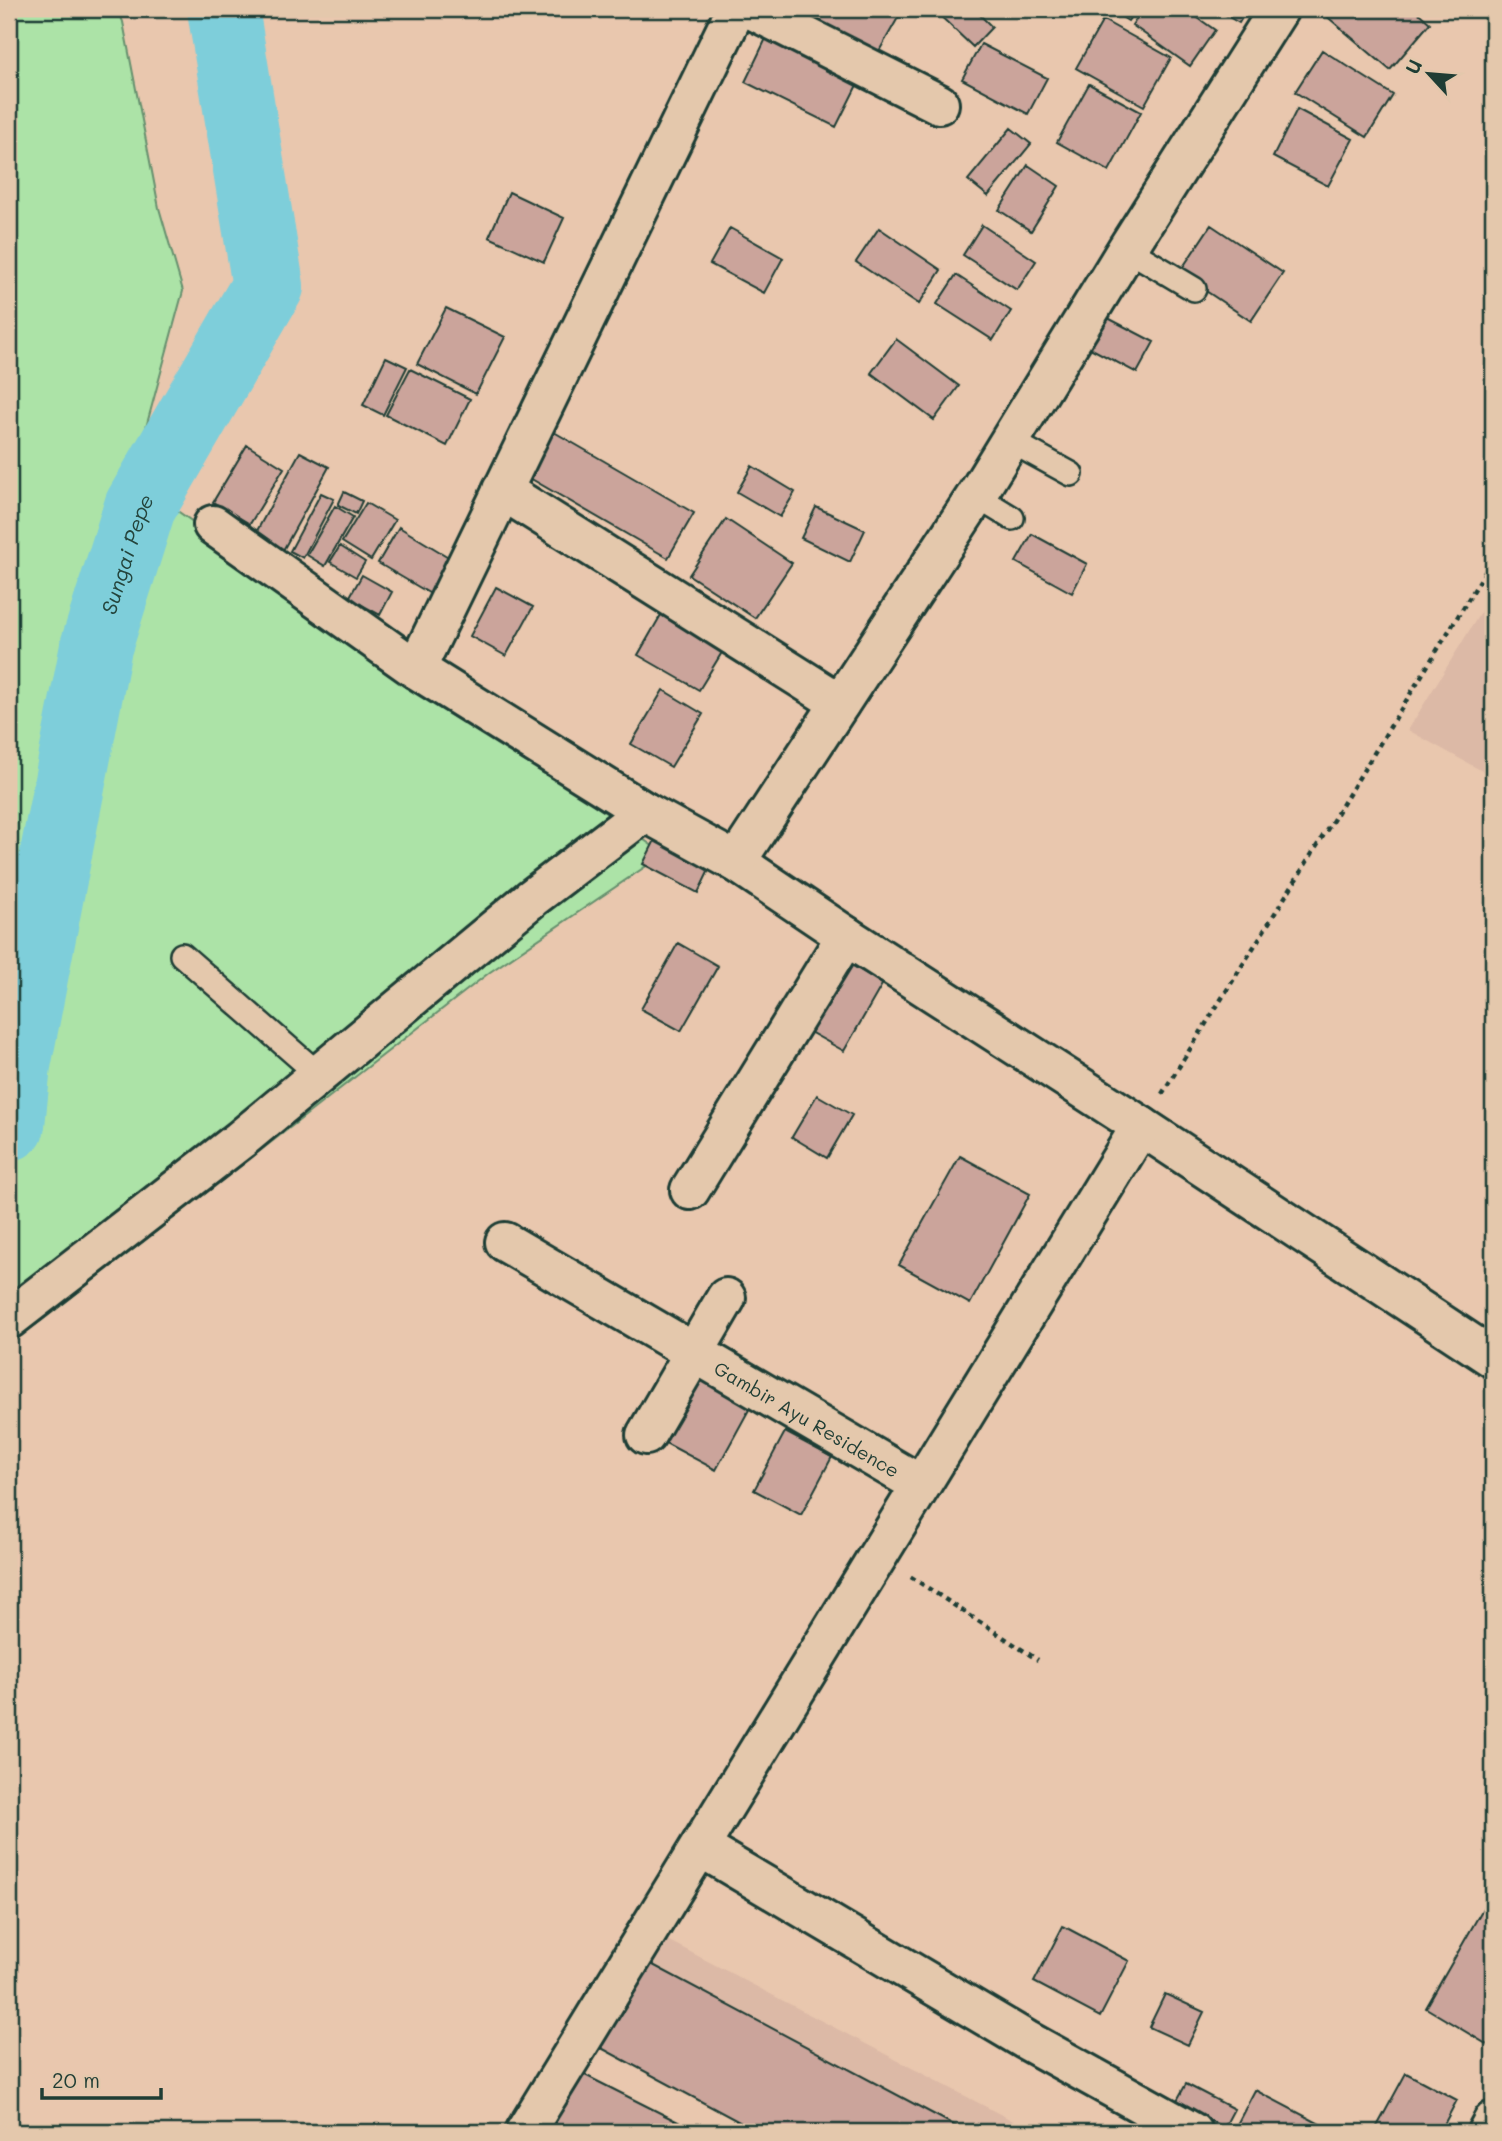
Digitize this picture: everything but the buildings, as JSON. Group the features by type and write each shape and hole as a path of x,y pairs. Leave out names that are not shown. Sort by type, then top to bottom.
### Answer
{"street":[{"path":"416,669 736,9"},
{"path":"751,9 939,104"},
{"path":"736,862 976,496 1127,249 1279,9"},
{"path":"502,490 840,704"},
{"path":"213,525 416,669 645,812 736,862 1493,1358"},
{"path":"19,1311 240,1140 532,898 645,812"},
{"path":"690,1190 846,936"},
{"path":"525,2132 1142,1126"},
{"name":"Gambir Ayu Residence","path":"505,1242 921,1485"},
{"name":"Gambir Ayu Residence","path":"646,1435 726,1298"},
{"path":"700,1847 1026,2040 1192,2132"},
{"path":"1487,2132 1493,2122"}],"lane":[{"path":"1127,249 1194,289"},
{"path":"1009,440 1071,474"},
{"path":"976,496 1012,518"},
{"path":"182,955 318,1074"}],"path":[{"path":"1142,1126 1331,825 1493,559"},
{"path":"878,1555 1038,1660"}],"shaded area":[{"path":"1493,592 1493,777 1408,730"},
{"path":"652,1932 1034,2132 772,2132 600,2042"}],"green space":[{"path":"9,9 118,9 123,22 159,208 183,291 132,479 664,854 490,972 41,1321 9,1343"}],"waterway":[{"name":"Sungai Pepe","path":"9,1125 15,1065 96,647 140,507 268,286 223,9"}]}
